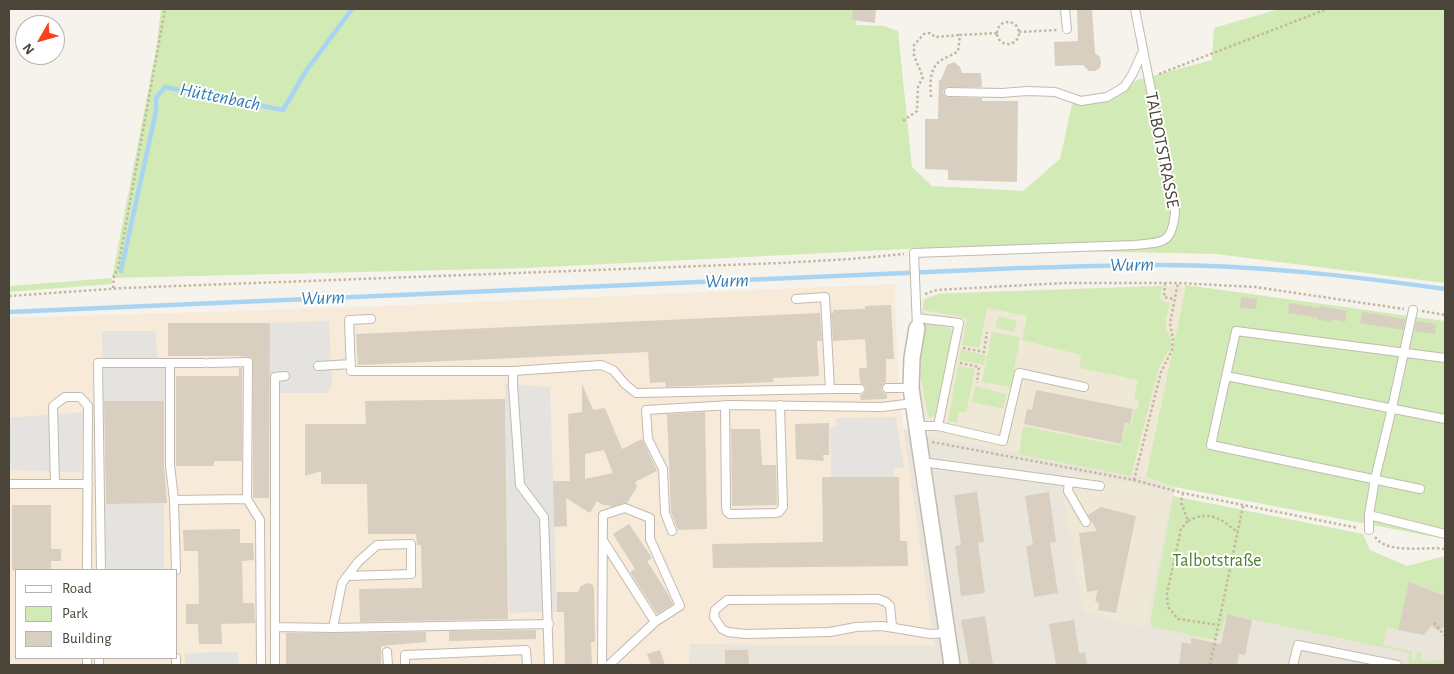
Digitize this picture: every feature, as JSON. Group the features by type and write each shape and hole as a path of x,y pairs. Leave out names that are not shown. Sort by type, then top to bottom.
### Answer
{"street":[{"path":"917,323 910,388 952,665"}],"lane":[{"path":"1065,9 1067,29"},
{"name":"TALBOTSTRASSE","path":"914,255 1134,245 1164,241 1172,234 1175,212 1135,9"},
{"name":"TALBOTSTRASSE","path":"950,92 1055,92 1081,101 1107,97 1124,87 1143,51"},
{"path":"914,255 917,323 959,323 938,426"},
{"path":"796,299 825,298 830,389"},
{"path":"1369,530 1369,515 1375,479 1405,353 1413,310"},
{"path":"371,319 348,320 351,371 514,370 601,364 613,370 636,393 860,389"},
{"path":"1420,489 1211,445 1236,331 1445,358"},
{"path":"101,569 98,363 248,362 247,499 260,520 261,665"},
{"path":"170,363 170,465 174,500 176,569"},
{"path":"318,366 351,364"},
{"path":"514,370 513,385 520,485 544,517 549,665"},
{"path":"918,432 938,426 1003,441 1019,373 1084,387"},
{"path":"275,665 275,377 285,376"},
{"path":"1226,376 1445,419"},
{"path":"887,388 910,388"},
{"path":"55,484 53,406 65,397 80,397 88,406 87,569"},
{"path":"672,531 665,513 663,469 648,439 646,410 725,405 882,406 913,403"},
{"path":"725,405 727,512 730,514 759,514 779,512 783,507 780,405"},
{"path":"922,462 1100,486"},
{"path":"1069,482 1068,491 1086,522"},
{"path":"9,484 88,484"},
{"path":"174,500 247,499"},
{"path":"602,665 603,515 625,508 650,518 650,539 680,606 655,622 609,665"},
{"path":"1369,515 1445,534"},
{"path":"603,541 655,622"},
{"path":"333,628 342,583 358,562 378,545 410,544 411,574 348,576"},
{"path":"892,626 890,606 878,599 727,600 715,610 714,617 722,629 728,632 745,634 830,632 856,627 892,626 930,634 947,633"},
{"path":"275,627 333,628 549,624"},
{"path":"1293,665 1298,645 1397,665"},
{"path":"405,665 405,655 526,650 527,665"},
{"path":"387,652 388,665"}],"path":[{"path":"114,288 114,276 119,258 165,9"},
{"path":"1148,78 1328,9"},
{"path":"1007,22 1013,23 1019,32 1015,41 1008,44 1000,40 997,33 1001,24 1007,22"},
{"path":"1019,32 1067,29"},
{"path":"903,120 916,111 918,87 923,77 914,56 914,45 924,34 930,33 935,37 997,33"},
{"path":"931,97 930,78 936,66 942,60 958,51 960,35"},
{"path":"9,296 114,288 760,264 914,255"},
{"path":"916,291 926,294 937,290 1066,283 1178,282 1255,287 1445,315"},
{"path":"1134,480 1161,372 1172,350 1173,339 1170,323 1178,282"},
{"path":"1165,283 1164,297 1174,299"},
{"path":"955,346 984,352 988,332"},
{"path":"952,361 979,368 977,384"},
{"path":"918,432 1134,480 1183,493 1369,530 1379,542 1404,549 1445,548"},
{"path":"1183,493 1181,502 1188,522"},
{"path":"1210,665 1244,506"},
{"path":"1219,625 1178,619 1168,607 1167,593 1181,529 1188,522 1198,516 1210,516 1222,519 1238,533"},
{"path":"1434,623 1445,636"}],"shaded area":[{"path":"895,284 897,356 903,428 934,645 690,644 689,665 9,665 9,318 336,308"},
{"path":"1186,285 1146,477 929,435 914,366 923,299 939,293"},
{"path":"329,321 332,384 328,393 270,393 270,323"},
{"path":"102,331 156,331 157,358 167,358 167,401 103,401"},
{"path":"505,384 550,387 557,612 509,613"},
{"path":"83,412 81,472 9,470 9,418"},
{"path":"896,417 904,467 893,469 895,477 831,477 830,428 837,425 836,418"},
{"path":"903,428 929,435 1146,477 1175,487 1150,623 1153,627 1212,640 1220,636 1227,614 1395,579 1445,566 1445,665 689,665 689,644 934,645"},
{"path":"1063,470 1173,491 1145,628 1083,612 1062,491"},
{"path":"164,503 164,569 104,569 103,504"},
{"path":"238,652 239,665 185,665 185,653"}],"green space":[{"path":"161,9 858,9 856,25 884,26 898,31 912,167 932,186 1023,191 1060,159 1072,104 1109,99 1137,80 1212,60 1214,28 1279,9 1445,9 1445,283 1216,254 925,248 527,268 112,278 156,50"},
{"path":"112,278 112,284 9,292 9,286"},
{"path":"1186,285 1445,321 1445,539 1175,487 1146,477"},
{"path":"1162,286 1160,298 1170,303 1166,319 1166,329 1171,337 1171,347 1159,367 1131,476 1019,454 1023,426 1121,446 1126,424 1131,425 1134,409 1137,410 1139,400 1134,399 1138,380 1080,368 1081,355 1022,340 1027,316 987,308 979,348 962,345 967,318 923,310 924,300 939,294"},
{"path":"998,316 1017,321 1014,332 995,327"},
{"path":"924,323 950,328 952,333 935,415 932,417 928,416 919,366"},
{"path":"992,332 1020,337 1011,387 982,382"},
{"path":"961,350 986,355 984,365 959,360"},
{"path":"958,366 975,369 966,413 959,412 957,423 948,421"},
{"path":"975,386 1006,394 1003,409 972,402"},
{"name":"Talbotstraße","path":"1173,496 1363,534 1370,550 1407,566 1445,556 1445,596 1409,582 1398,630 1387,627 1383,645 1412,651 1412,661 1416,660 1417,652 1422,652 1421,661 1444,660 1442,653 1445,652 1445,665 1408,665 1409,653 1227,614 1220,636 1212,640 1153,627 1150,623"}],"building":[{"path":"853,9 876,9 875,23 852,20"},
{"path":"1077,9 1092,9 1095,53 1100,57 1101,63 1100,68 1095,71 1089,71 1083,65 1055,66 1054,42 1078,41"},
{"path":"954,62 960,67 962,73 981,73 982,87 947,87 943,91 946,97 982,98 982,101 1018,101 1017,182 948,180 948,170 925,169 925,119 938,119 939,80 941,80 947,65"},
{"path":"1241,297 1257,299 1256,309 1240,308"},
{"path":"1289,303 1347,311 1345,322 1331,319 1330,322 1288,313"},
{"path":"891,305 894,359 886,359 886,382 881,388 887,394 887,399 861,400 860,395 866,389 860,383 859,368 867,368 865,339 833,341 831,313 833,313 833,310 865,309 865,306"},
{"path":"1362,312 1405,319 1403,330 1360,323"},
{"path":"820,313 822,341 817,341 819,376 773,378 774,382 666,387 665,382 650,383 648,352 358,365 356,334"},
{"path":"1416,321 1436,324 1435,334 1414,331"},
{"path":"168,323 270,323 269,498 253,498 253,360 250,357 239,356 168,356"},
{"path":"239,368 242,368 242,461 214,461 214,466 176,466 176,376 239,376"},
{"path":"582,384 593,410 605,408 622,449 642,439 657,471 635,482 637,487 627,503 610,507 597,501 590,513 566,498 567,526 554,527 553,481 570,481 568,414 582,412","holes":["604,450 613,473 585,479 585,454"]},
{"path":"1036,390 1133,409 1130,424 1125,423 1121,444 1024,424 1027,409 1032,410"},
{"path":"505,399 508,619 360,622 359,589 422,588 421,545 417,545 416,534 368,534 367,484 321,484 321,471 305,476 305,424 366,424 365,401"},
{"path":"104,401 164,401 164,465 167,503 106,504"},
{"path":"705,412 707,529 678,530 671,512 667,414"},
{"path":"829,423 829,455 823,455 824,461 796,459 795,424"},
{"path":"731,429 760,429 762,465 776,465 777,505 732,506"},
{"path":"822,477 899,477 900,541 907,541 908,566 713,568 712,544 823,542"},
{"path":"977,492 984,542 978,543 985,593 961,596 955,546 961,545 954,495"},
{"path":"1049,492 1056,542 1050,543 1058,593 1034,597 1026,546 1033,545 1025,496"},
{"path":"12,505 51,505 51,549 61,549 61,561 51,561 51,569 12,570"},
{"path":"1101,507 1136,516 1116,613 1098,610 1099,603 1095,601 1098,590 1087,592 1079,533 1097,531 1088,515"},
{"path":"629,524 652,558 647,561 673,604 657,614 630,572 635,569 613,534"},
{"path":"240,529 240,543 253,543 254,560 242,561 243,603 254,603 255,623 221,624 222,644 199,644 198,624 186,624 186,604 199,604 198,551 184,551 183,530"},
{"path":"1409,582 1445,596 1445,626 1438,631 1432,626 1423,635 1398,630"},
{"path":"588,583 593,585 594,590 595,642 591,642 592,665 565,665 564,612 557,612 557,592 578,592 581,586"},
{"path":"1227,614 1252,620 1245,655 1239,654 1237,665 1179,665 1182,642 1191,644 1191,638 1221,644"},
{"path":"985,616 993,665 969,665 961,620"},
{"path":"1074,620 1079,653 1085,652 1087,665 1056,665 1049,624"},
{"path":"536,630 536,639 449,641 449,631"},
{"path":"426,632 426,642 381,646 381,665 286,665 286,633"},
{"path":"660,650 665,665 651,665 647,654"},
{"path":"725,650 748,650 749,665 725,665"}],"waterway":[{"name":"Hüttenbach","path":"121,271 156,111 156,98 165,87 283,110 306,71 352,9"},
{"name":"Wurm","path":"9,312 1126,265 1197,265 1268,269 1445,289"}]}
